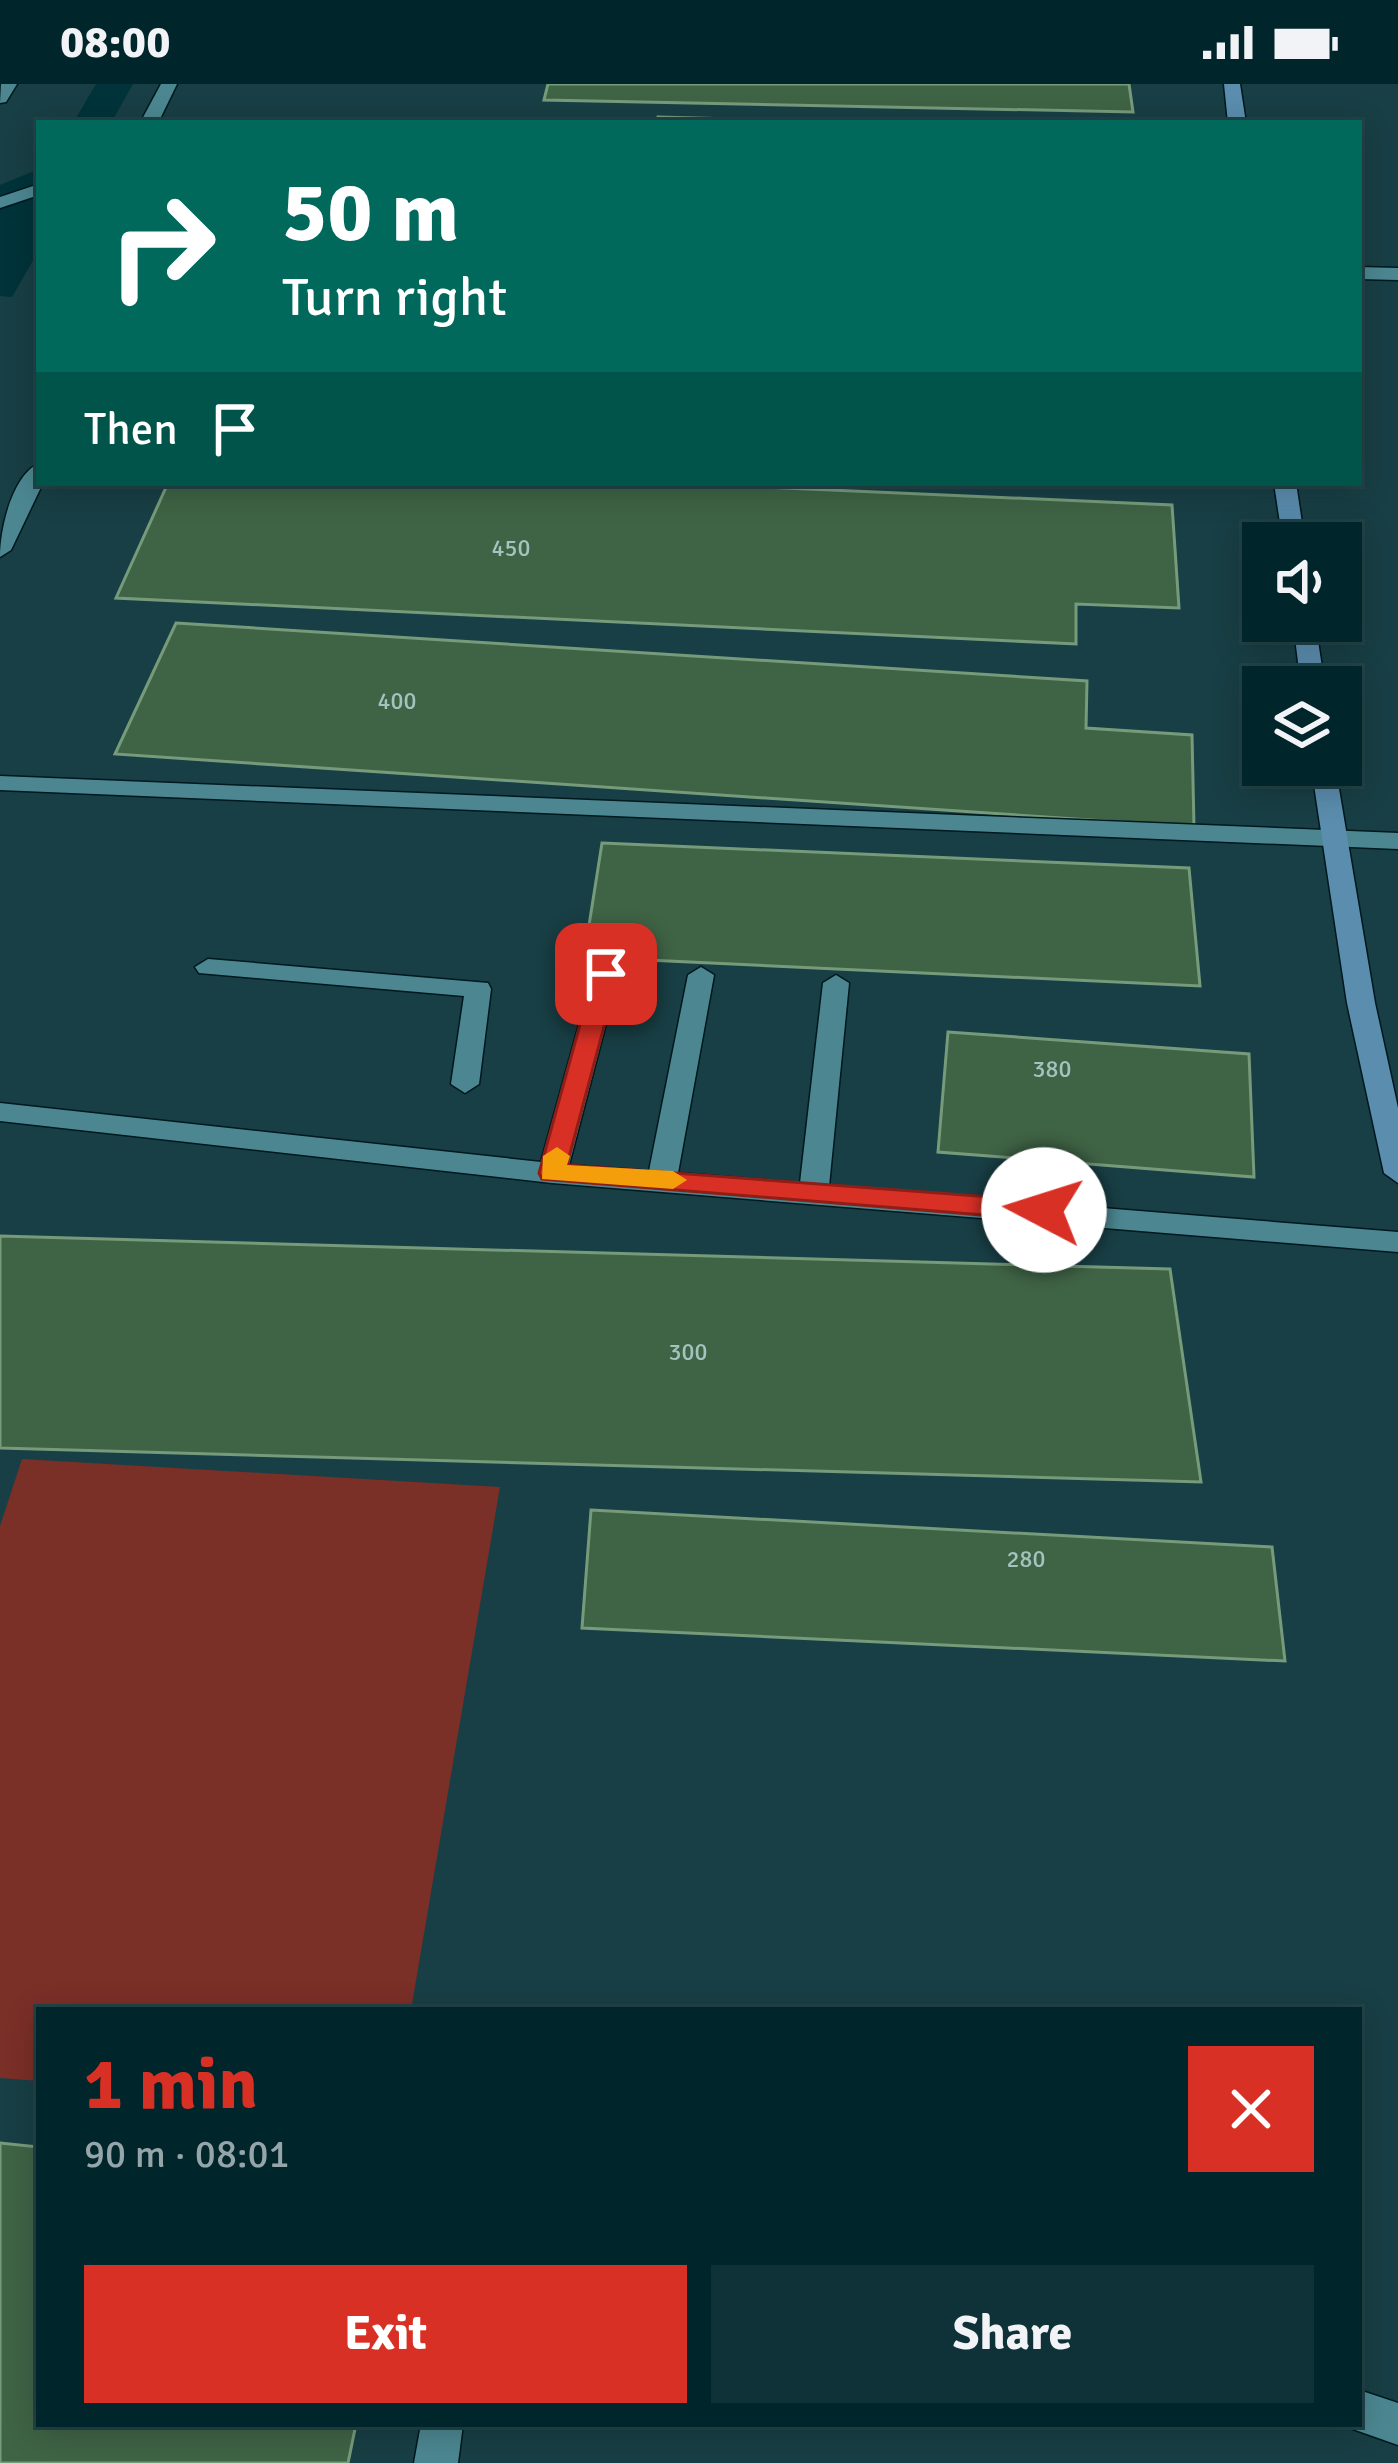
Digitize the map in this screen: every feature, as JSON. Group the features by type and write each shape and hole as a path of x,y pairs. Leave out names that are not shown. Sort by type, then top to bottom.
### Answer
{"street":[{"path":"1232,84 1237,120"},
{"path":"1286,486 1291,522"},
{"path":"1326,786 1398,1173"}],"lane":[{"path":"0,98 9,84"},
{"path":"150,120 169,84"},
{"path":"0,203 36,190"},
{"path":"1362,273 1398,274"},
{"path":"0,550 36,475"},
{"path":"0,782 1398,841"},
{"path":"208,967 478,989 465,1084"},
{"path":"552,1173 606,974"},
{"path":"662,1179 701,975"},
{"path":"814,1191 836,983"},
{"path":"0,1112 552,1173 1398,1242"},
{"path":"436,2463 442,2427"}],"shaded area":[{"path":"0,84 96,84 75,120 36,120 36,170 0,185"},
{"path":"133,84 1398,84 1398,2463 0,2463 0,296 12,297 36,255 36,486 1362,486 1362,120 113,120"},
{"path":"22,1459 500,1487 412,2007 36,2007 36,2081 0,2078 0,1526"}],"building":[{"path":"548,84 1129,84 1133,112 544,100"},
{"path":"658,117 773,120 658,120"},
{"path":"167,486 741,486 1172,505 1179,608 1076,604 1076,644 116,598"},
{"path":"176,623 1087,681 1086,728 1192,735 1194,827 115,754"},
{"path":"602,843 1189,868 1200,986 584,957"},
{"path":"948,1032 1249,1054 1254,1177 938,1152"},
{"path":"0,1236 1170,1269 1201,1482 0,1448"},
{"path":"591,1510 1272,1547 1285,1661 582,1628"},
{"path":"0,2143 36,2147 36,2427 355,2427 348,2463 0,2463"}],"slow traffic":[{"path":"557,1156 552,1173 673,1180"}],"route":[{"path":"606,974 552,1173 1044,1210"}]}
